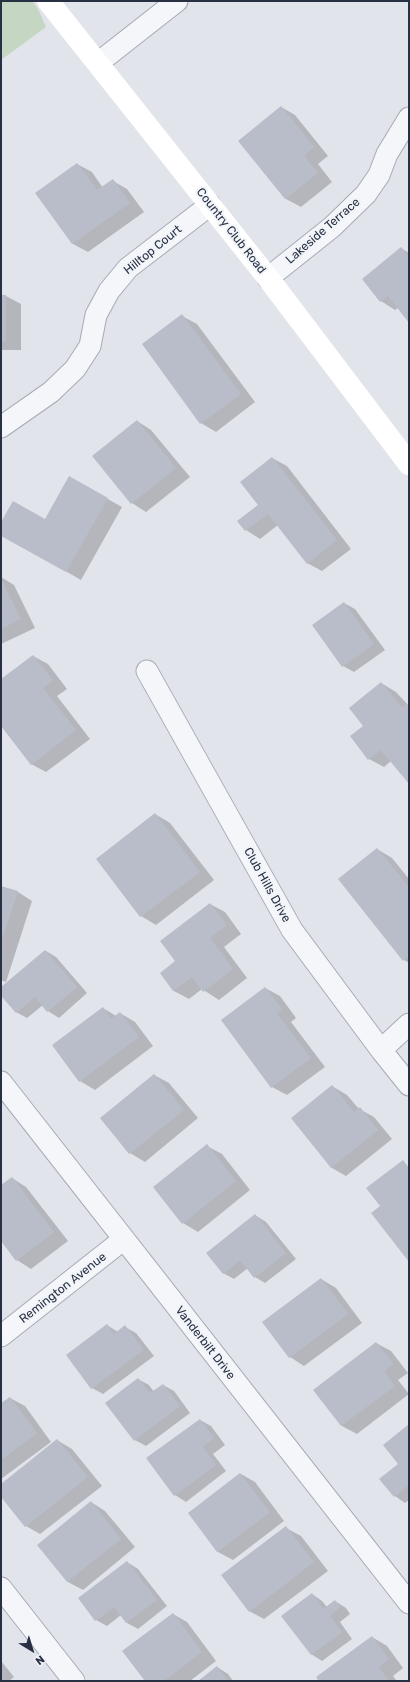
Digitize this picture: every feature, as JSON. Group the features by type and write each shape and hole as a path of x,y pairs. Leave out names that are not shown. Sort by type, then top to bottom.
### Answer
{"street":[{"name":"Country Club Road","path":"48,1 268,278 409,464"},
{"path":"98,63 176,1"},
{"name":"Lakeside Terrace","path":"268,278 332,227 366,194 379,175 387,154 409,118"},
{"name":"Hilltop Court","path":"1,427 51,392 75,369 90,346 96,316 109,291 128,268 210,205"},
{"name":"Club Hills Drive","path":"147,671 292,930 381,1050 409,1085"},
{"path":"381,1050 409,1024"},
{"name":"Vanderbilt Drive","path":"1,1082 409,1603"},
{"name":"Remington Avenue","path":"1,1336 124,1239"},
{"path":"1,1588 74,1681"}],"green space":[{"path":"1,1 32,1 38,9 46,27 1,60"}],"building":[{"path":"281,106 314,147 304,156 318,173 285,199 238,141"},
{"path":"77,163 97,190 113,179 130,203 72,244 35,193"},
{"path":"401,247 409,257 409,323 388,296 380,302 362,279"},
{"path":"1,295 6,295 6,342 1,342"},
{"path":"182,314 241,394 200,424 142,344"},
{"path":"137,420 176,468 131,504 92,456"},
{"path":"272,457 337,540 307,564 268,514 245,531 237,521 258,505 240,482"},
{"path":"69,476 108,498 66,572 1,536 1,522 13,501 45,519"},
{"path":"1,579 21,619 1,629"},
{"path":"344,602 374,644 342,667 312,625"},
{"path":"33,655 53,680 43,688 76,730 31,765 1,726 1,679"},
{"path":"381,682 402,708 407,704 409,707 409,784 381,750 368,760 350,736 363,726 349,708"},
{"path":"155,813 200,872 140,917 96,859"},
{"path":"377,848 409,887 409,956 403,961 338,879"},
{"path":"1,886 18,891 1,942"},
{"path":"210,903 227,925 210,938 233,969 203,992 192,977 173,991 160,973 175,961 160,941"},
{"path":"45,950 77,987 47,1012 35,997 16,1013 1,996 1,987"},
{"path":"265,987 282,1009 277,1014 311,1058 271,1088 221,1020"},
{"path":"103,1007 111,1019 120,1012 139,1037 79,1082 52,1045"},
{"path":"154,1074 184,1110 129,1154 100,1118"},
{"path":"332,1085 354,1112 360,1107 378,1130 331,1168 291,1118"},
{"path":"207,1144 236,1181 182,1224 153,1187"},
{"path":"403,1160 409,1168 409,1262 371,1213 380,1206 366,1188"},
{"path":"12,1177 54,1232 16,1261 1,1241 1,1185"},
{"path":"255,1214 286,1253 254,1278 240,1260 223,1274 206,1253"},
{"path":"321,1278 348,1314 289,1358 262,1322"},
{"path":"107,1324 114,1334 125,1325 144,1350 91,1389 66,1355"},
{"path":"376,1342 394,1364 384,1371 395,1386 341,1426 313,1390"},
{"path":"138,1378 150,1393 163,1384 180,1406 134,1441 105,1403"},
{"path":"10,1397 37,1433 1,1460 1,1403"},
{"path":"200,1419 214,1438 203,1447 216,1465 174,1496 146,1458"},
{"path":"409,1424 409,1485 394,1497 379,1479 398,1464 383,1445"},
{"path":"57,1439 88,1477 25,1527 1,1497 1,1484"},
{"path":"240,1473 270,1512 217,1552 188,1513"},
{"path":"91,1501 121,1539 67,1582 37,1545"},
{"path":"286,1526 314,1562 249,1612 221,1575"},
{"path":"127,1561 157,1600 126,1623 114,1607 95,1621 78,1598"},
{"path":"312,1593 323,1609 335,1600 340,1607 330,1616 342,1632 311,1655 281,1616"},
{"path":"173,1613 202,1652 164,1681 145,1681 122,1651"},
{"path":"372,1636 389,1659 379,1667 388,1680 319,1681 316,1677"},
{"path":"217,1666 228,1681 198,1681"}]}
